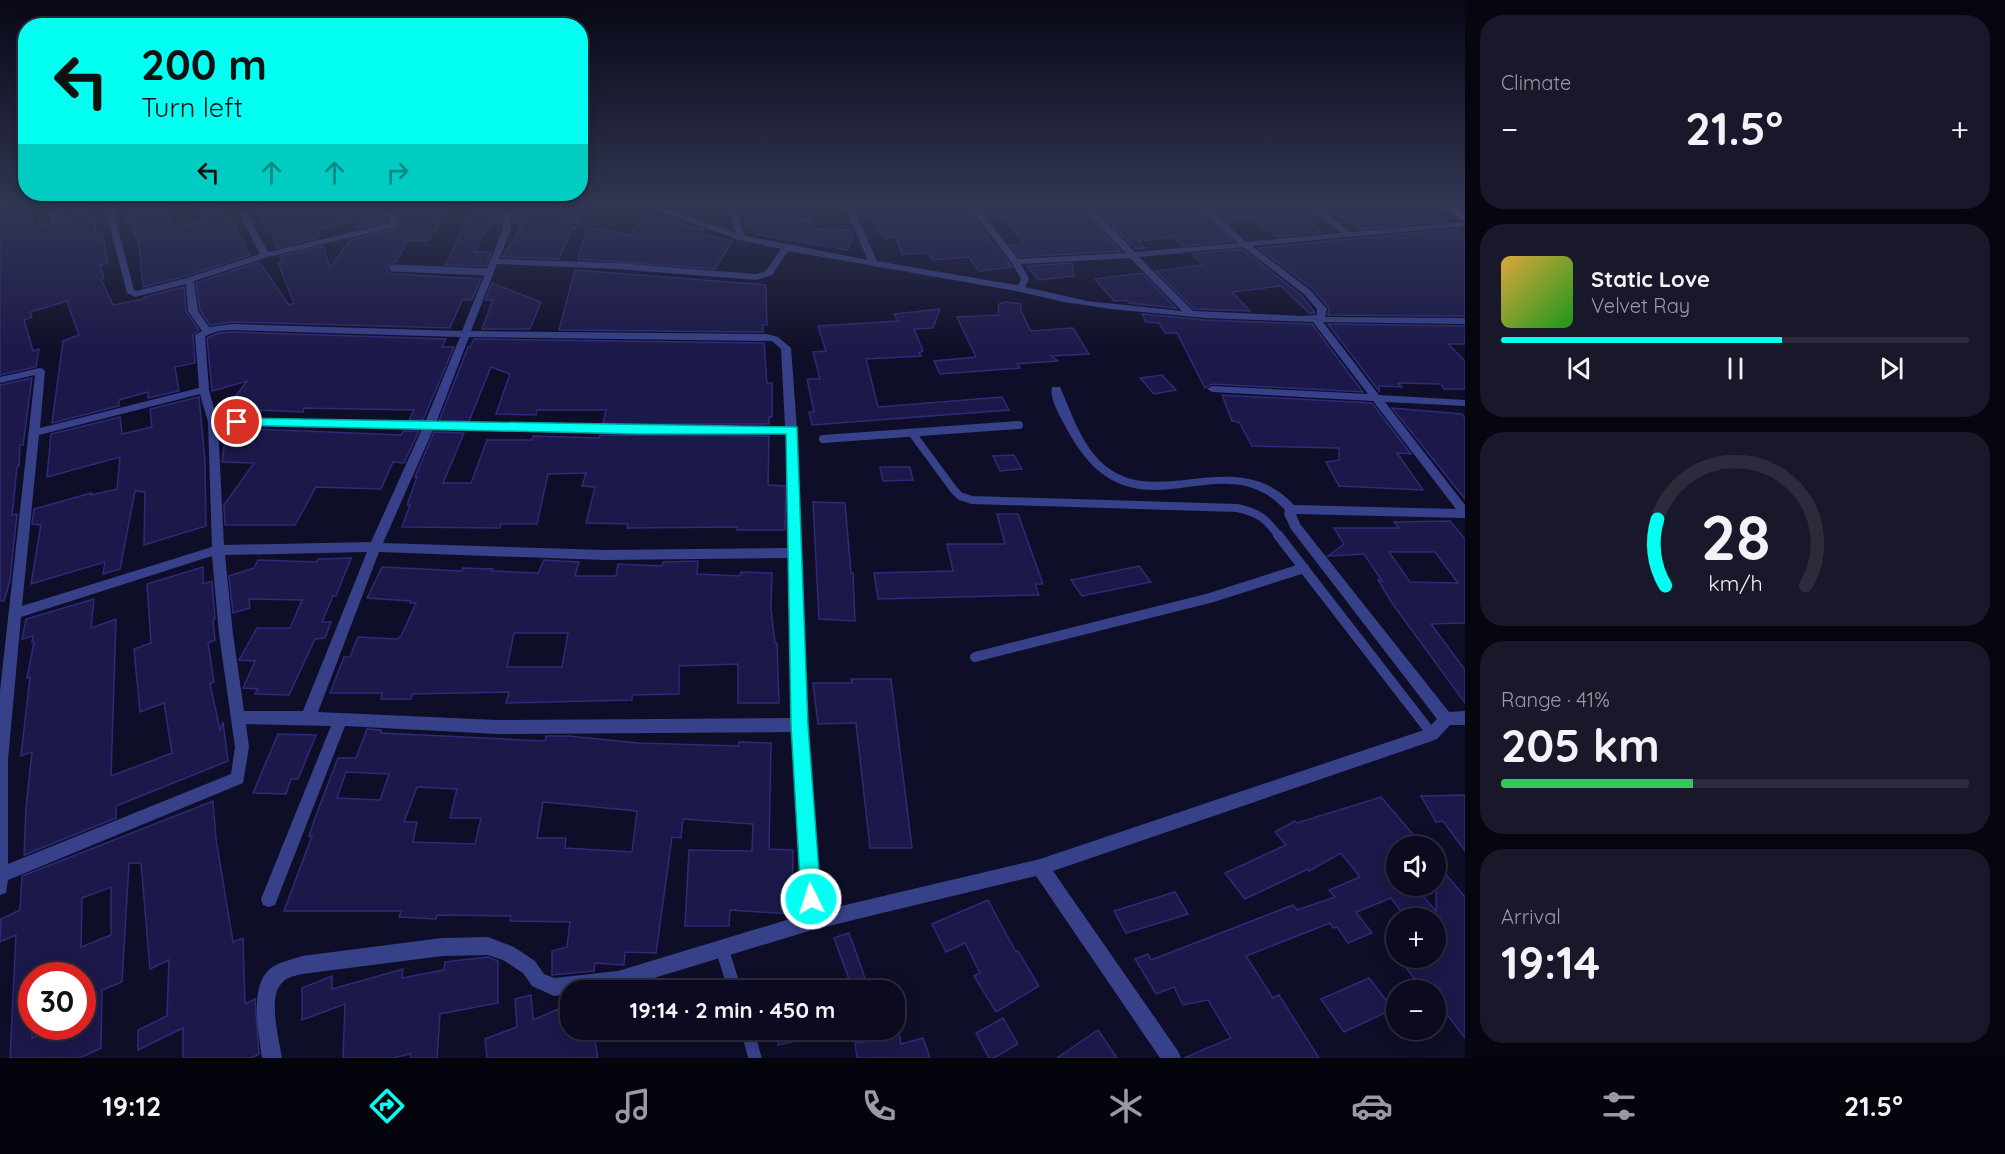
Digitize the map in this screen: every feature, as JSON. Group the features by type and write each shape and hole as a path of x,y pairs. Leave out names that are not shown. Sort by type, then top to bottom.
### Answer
{"street":[{"path":"121,254 130,291 135,294 190,280 265,255"},
{"path":"308,718 375,547 429,426 496,254"},
{"path":"492,266 617,266 756,277 769,273 782,254"},
{"path":"822,254 1017,288 1087,304 1190,314 1316,320 1465,321"},
{"path":"870,254 873,262"},
{"path":"1010,254 1025,279 1023,285 1017,288"},
{"path":"1016,262 1139,254"},
{"path":"1257,254 1307,292 1322,309 1321,315 1316,320"},
{"path":"1132,255 1190,314"},
{"path":"190,280 194,311 208,332"},
{"path":"1316,320 1465,514"},
{"path":"0,380 40,371 36,432 14,614 0,760 1,881 238,778 242,747 226,634 218,550 213,422 204,390 198,341 200,336 216,328 233,327 464,334 775,339 786,348 792,430 799,725 812,921"},
{"path":"1212,388 1465,403"},
{"path":"1056,389 1063,410 1091,461 1115,478 1136,486 1150,487 1240,480 1282,495 1291,509 1290,514 1294,526 1446,719"},
{"path":"36,432 204,390"},
{"path":"213,422 639,430 792,430"},
{"path":"1291,509 1465,514"},
{"path":"14,614 218,550 375,547 605,555 796,553"},
{"path":"238,717 341,719 497,727 799,725"},
{"path":"272,1058 265,1003 272,982 282,970 303,965 442,947 488,946 508,953 529,967 538,980 554,987 618,980 812,921 1040,867 1432,734 1446,719 1465,718"},
{"path":"268,899 341,719"},
{"path":"1040,867 1171,1058"}],"lane":[{"path":"393,268 492,266"},
{"path":"823,439 1019,425"},
{"path":"912,433 960,496 972,500 1237,508 1254,512 1266,519 1432,734"},
{"path":"975,657 1210,598 1304,568"},
{"path":"722,949 732,980"},
{"path":"750,1040 755,1058"}],"building":[{"path":"0,254 106,254 108,263 100,265 104,278 101,279 113,305 144,299 144,297 184,287 186,311 199,330 193,335 195,363 175,367 179,391 148,398 148,392 119,400 119,406 52,423 63,341 79,335 67,301 30,312 32,317 24,320 33,351 39,349 36,367 0,375"},
{"path":"140,254 250,255 186,276 143,287"},
{"path":"326,254 330,268 340,254 400,254 395,262 390,263 387,268 388,273 481,279 472,300 462,300 450,328 233,322 210,325 200,310 196,283 256,263 260,263 289,305 294,303 278,263 283,263 280,256"},
{"path":"450,254 490,254 486,266 445,265"},
{"path":"504,254 561,254 559,259 502,257"},
{"path":"579,254 724,254 715,269 578,259"},
{"path":"929,254 1002,254 1012,267 979,271 969,257 933,260"},
{"path":"1017,254 1064,254 1019,257"},
{"path":"1192,254 1249,254 1302,296 1315,313 1309,313 1281,286 1232,292 1250,311 1194,309 1156,271 1203,265"},
{"path":"1267,254 1465,254 1465,316 1328,315 1329,308 1312,288"},
{"path":"1072,263 1074,276 1038,280 1027,266"},
{"path":"575,270 766,285 767,325 763,325 763,332 559,330"},
{"path":"1142,273 1176,308 1129,303 1127,300 1114,301 1095,279"},
{"path":"492,283 541,302 530,329 482,329 493,300 485,300"},
{"path":"1006,302 1021,304 1021,311 1031,331 1073,328 1089,354 1051,356 1058,361 1017,364 1020,368 940,374 934,361 976,357 957,317 998,315 999,304"},
{"path":"940,309 933,328 914,329 923,351 919,353 921,356 866,359 878,407 1002,397 1009,410 812,425 809,412 814,412 807,379 820,379 813,352 826,351 818,326 898,321 894,314"},
{"path":"1142,314 1206,320 1312,324 1363,392 1212,384 1205,388 1177,333 1165,333 1159,323 1146,322"},
{"path":"1328,324 1465,326 1465,344 1448,344 1465,361 1465,389 1444,389 1441,384 1398,383 1402,387 1379,386 1379,391"},
{"path":"218,333 446,339 442,347 454,347 423,420 409,420 414,410 304,408 303,412 226,409 247,381 212,391 207,338"},
{"path":"474,339 764,343 767,383 772,383 772,417 769,417 769,424 639,424 603,423 606,410 537,410 536,415 496,414 510,374 491,367 469,421 439,421 468,347"},
{"path":"1162,375 1176,390 1154,394 1140,378"},
{"path":"32,378 23,445 20,445 19,466 17,467 12,515 17,514 10,580 4,601 0,601 0,385"},
{"path":"1222,395 1372,403 1411,454 1397,453 1423,490 1339,486 1326,462 1339,460 1339,448 1252,446 1239,422 1232,421"},
{"path":"199,397 205,461 206,526 144,545 145,492 135,491 120,569 103,574 105,562 31,584 41,525 32,524 34,509 91,493 91,495 117,489 120,457 47,477 51,434 120,417 122,434 152,427 150,409"},
{"path":"1392,408 1462,414 1465,418 1465,499"},
{"path":"251,429 401,435 403,431 419,431 404,463 393,462 381,489 316,487 295,525 225,525 224,505 254,463 222,462 226,433"},
{"path":"434,432 464,433 443,483 471,483 487,440 532,440 533,436 599,438 600,435 769,436 768,485 786,486 785,530 737,530 737,527 627,528 628,524 586,523 595,487 582,486 586,473 548,474 537,524 501,524 500,528 402,527 410,505 407,505 417,477 415,477"},
{"path":"1014,455 1022,469 1000,471 993,456"},
{"path":"880,467 910,467 913,480 883,481"},
{"path":"813,502 845,503 851,573 853,573 855,621 819,619"},
{"path":"997,514 1018,514 1043,584 1035,584 1039,595 878,599 874,573 953,571 947,544 1005,544"},
{"path":"1450,521 1465,539 1465,623 1431,624 1465,670 1465,703 1392,603 1378,580 1382,581 1364,554 1328,556 1344,544 1334,528 1399,528 1394,522","holes":["1389,552 1435,552 1458,583 1410,582"]},
{"path":"351,558 336,596 333,596 322,622 331,622 325,638 315,639 289,695 255,694 258,689 243,688 255,661 239,660 257,628 290,628 302,600 249,599 250,608 233,613 229,576 254,568 258,560 317,562 318,559"},
{"path":"544,560 579,562 575,576 616,576 618,564 662,566 663,562 698,561 697,574 740,576 741,572 772,573 771,609 775,643 777,643 779,703 738,703 738,664 679,666 679,694 632,695 632,700 506,703 509,692 412,694 411,699 381,699 382,693 330,693 344,657 350,657 358,637 397,639 401,636 416,603 367,598 382,567 462,571 463,568 493,569 492,571 538,573","holes":["514,633 568,633 562,667 507,667"]},
{"path":"1139,566 1151,582 1082,596 1071,580"},
{"path":"203,567 203,584 212,581 215,619 213,620 215,640 208,643 214,682 210,684 220,730 223,722 228,761 116,806 116,818 24,855 32,752 21,756 30,677 27,678 34,642 32,642 33,636 22,639 26,619 94,599 91,628 116,619 111,776 172,753 164,703 140,712 134,649 151,643 147,584"},
{"path":"851,679 891,679 912,848 870,848 856,723 818,724 813,683 852,683"},
{"path":"367,729 381,730 381,733 545,741 546,736 568,736 639,743 738,746 739,742 771,743 769,849 793,850 792,914 730,910 729,926 685,926 689,850 752,851 753,824 683,819 681,838 672,837 656,953 625,952 624,965 595,963 594,971 552,975 552,951 567,947 570,922 510,921 511,916 437,915 436,919 399,917 401,911 284,911 338,758 356,758","holes":["346,772 389,774 380,800 337,798","417,787 457,789 450,818 481,818 475,844 413,842 417,822 404,822","543,802 637,811 632,852 565,848 566,838 537,838"]},
{"path":"278,734 316,735 298,779 291,779 286,794 253,793"},
{"path":"1465,795 1465,851 1443,821 1436,822 1421,796"},
{"path":"1381,797 1414,836 1386,836 1386,896 1423,896 1433,908 1398,908 1391,898 1356,912 1372,933 1348,943 1337,927 1333,928 1330,923 1246,956 1273,998 1279,995 1319,1058 1184,1058 1231,1038 1208,1000 1183,1005 1174,987 1156,994 1135,959 1148,954 1151,960 1293,905 1297,910 1335,897 1329,890 1360,877 1341,853 1309,871 1308,869 1245,899 1225,873 1286,845 1275,832 1295,821 1297,823"},
{"path":"213,801 216,839 233,942 243,938 245,1004 255,999 259,1054 251,1058 183,1058 183,1028 138,1050 138,1030 167,1016 169,960 150,969 141,863 129,863 122,982 102,990 101,1048 80,1058 10,1058 16,935 0,942 1,919 20,910 22,876","holes":["111,887 111,935 81,947 82,898"]},
{"path":"1446,874 1465,897 1465,1038 1446,1013 1446,980 1415,980 1406,968 1446,968 1446,908 1436,908 1436,896 1446,896"},
{"path":"1175,892 1188,914 1126,933 1114,911"},
{"path":"988,900 1016,952 1018,951 1039,986 996,1012 974,976 980,973 965,943 946,952 932,924"},
{"path":"849,933 865,980 849,980 834,938"},
{"path":"488,957 498,961 498,1003 440,1014 437,1058 411,1058 410,1054 393,1058 343,1058 345,1004 302,1020 302,988 332,976 332,989 403,969 402,978 444,970 445,962"},
{"path":"1369,978 1386,1000 1386,1012 1344,1032 1321,999"},
{"path":"531,995 533,1020 560,1008 560,1040 595,1040 598,1058 487,1058 485,1039 517,1027 515,999"},
{"path":"1003,1018 1018,1044 994,1058 989,1058 976,1033"},
{"path":"1098,1030 1117,1058 1057,1058"},
{"path":"923,1038 930,1058 857,1058 855,1043 900,1040 901,1044"},
{"path":"778,1040 800,1040 778,1045"}],"route":[{"path":"237,422 639,430 792,430 799,725 811,899"}]}
